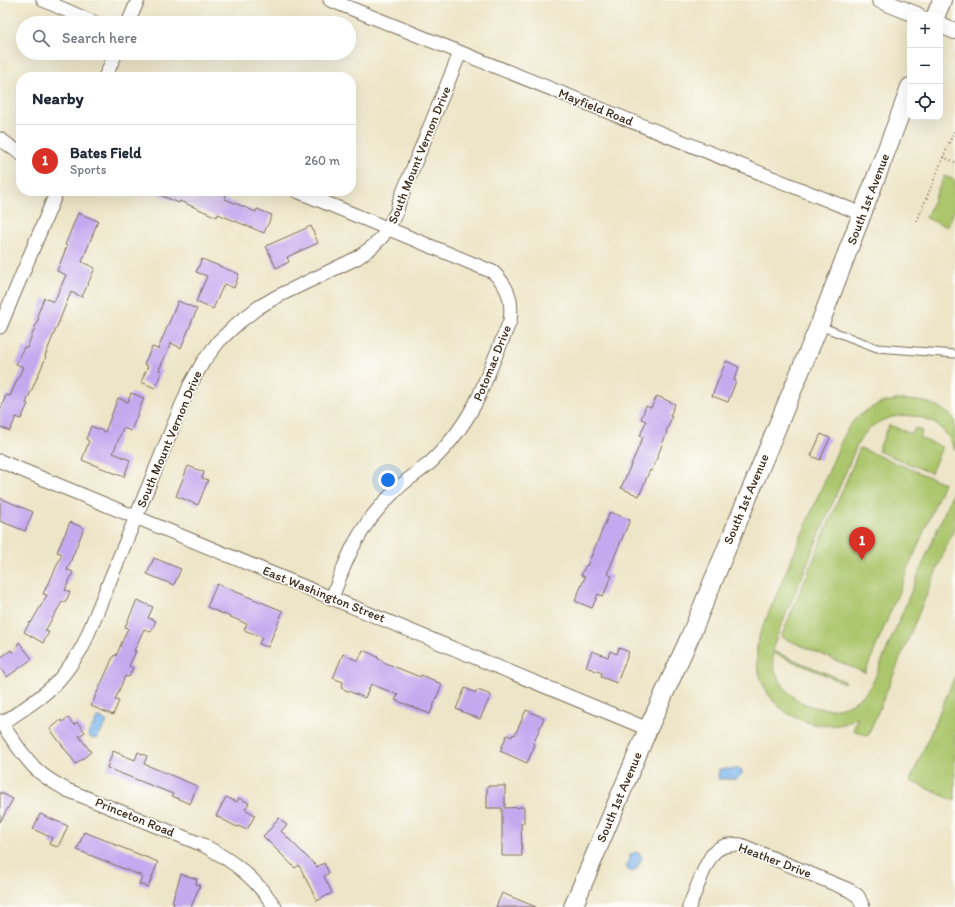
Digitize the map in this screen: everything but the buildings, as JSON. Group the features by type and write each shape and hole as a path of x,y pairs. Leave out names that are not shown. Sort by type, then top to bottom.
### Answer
{"main road":[{"path":"937,12 942,0"},
{"name":"South 1st Avenue","path":"573,907 648,729 688,639 819,326 907,96"}],"street":[{"path":"43,0 80,16"},
{"path":"131,16 138,0"},
{"name":"Mayfield Road","path":"330,0 862,214"},
{"path":"881,0 910,12"},
{"path":"943,26 955,31"},
{"name":"South Mount Vernon Drive","path":"1,723 42,696 58,681 71,665 82,646 190,385 203,362 219,341 238,323 259,307 276,297 357,258 372,247 383,236 397,211 460,53"},
{"path":"108,72 113,60"},
{"path":"0,139 16,150"},
{"path":"0,327 55,196"},
{"name":"Potomac Drive","path":"309,196 493,272 499,277 506,288 510,300 511,311 510,321 474,408 464,424 448,444 430,462 393,492 375,512 359,535 349,554 332,598"},
{"name":"East Washington Street","path":"0,461 648,729"},
{"name":"Princeton Road","path":"1,723 27,759 37,770 51,781 67,790 203,845 241,868 257,883 275,907"},
{"name":"Heather Drive","path":"689,907 709,859 715,851 724,846 733,844 741,845 849,890 858,896 864,907"}],"lane":[{"path":"819,326 877,348 955,354"}],"path":[{"path":"917,221 955,129"},
{"path":"943,157 955,162"}],"green space":[{"path":"944,176 955,180 955,209 947,227 926,218"},
{"path":"896,400 926,402 937,406 949,414 955,420 955,451 949,438 939,427 930,421 921,418 911,416 891,417 881,421 866,432 857,445 773,648 773,651 845,681 844,683 773,653 777,676 788,692 807,705 829,709 851,704 861,697 874,680 955,487 955,526 868,736 853,730 858,717 848,722 830,726 805,722 782,710 767,692 759,674 757,651 760,633 848,428 856,418 867,410 881,403"},
{"path":"889,425 912,434 915,428 922,431 920,438 942,447 931,473 878,451"},
{"path":"860,448 944,483 865,673 781,637"},
{"path":"955,676 955,801 910,781"}],"water":[{"path":"98,717 107,722 97,739 91,738 88,734"},
{"path":"719,769 740,769 742,770 742,774 737,779 718,779"},
{"path":"636,852 640,854 642,858 636,870 632,872 628,870 626,866 631,854"}],"place":[{"name":"Bates Field","path":"862,560"}]}
